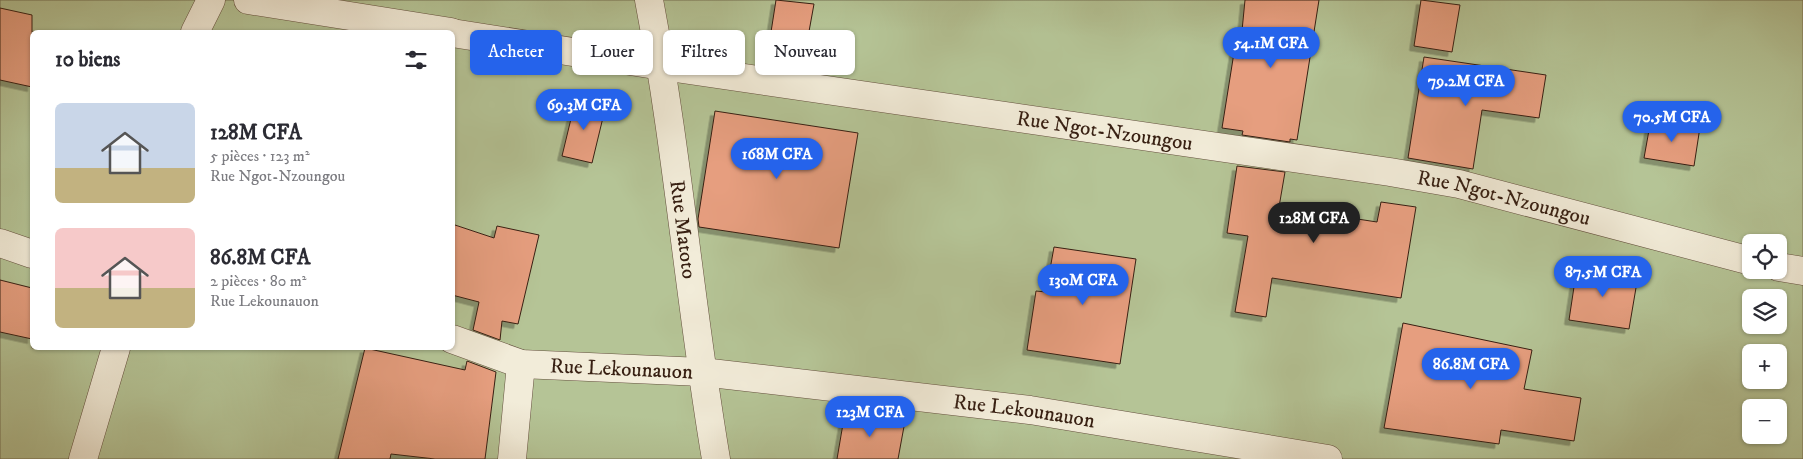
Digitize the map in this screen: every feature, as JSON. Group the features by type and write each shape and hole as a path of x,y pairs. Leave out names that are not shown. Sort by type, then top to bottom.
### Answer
{"street":[{"path":"196,30 212,0"},
{"name":"Rue Ngot-Nzoungou","path":"248,0 433,30"},
{"name":"Rue Matoto","path":"649,0 662,66 702,372 716,459"},
{"name":"Rue Ngot-Nzoungou","path":"455,33 1459,184 1742,259"},
{"path":"0,243 30,253"},
{"path":"1787,268 1803,271"},
{"name":"Rue Lekounauon","path":"455,340 521,364 702,372 1030,410 1328,459"},
{"path":"83,459 115,350"},
{"path":"512,459 521,364"}],"green space":[{"path":"0,0 1803,0 1803,459 0,459"}],"building":[{"path":"776,0 814,4 809,30 771,30"},
{"path":"1245,0 1319,0 1297,140 1290,139 1290,142 1242,135 1243,131 1222,128 1236,40 1241,41"},
{"path":"1421,0 1460,5 1452,52 1414,46"},
{"path":"0,8 32,15 32,30 30,30 30,87 0,80"},
{"path":"1424,57 1546,75 1539,118 1482,110 1473,169 1408,158"},
{"path":"576,98 606,105 592,163 562,156"},
{"path":"715,111 858,133 839,248 699,227 698,219"},
{"path":"1651,119 1700,127 1694,166 1644,158"},
{"path":"1237,166 1285,172 1279,207 1377,222 1381,202 1416,207 1401,298 1272,278 1266,317 1235,312 1248,236 1227,233"},
{"path":"455,225 494,238 497,226 539,235 518,324 502,321 500,340 473,330 479,302 455,296"},
{"path":"1054,247 1136,259 1120,364 1027,350 1036,291 1046,292"},
{"path":"1577,267 1638,276 1629,329 1569,320"},
{"path":"0,280 30,288 30,339 0,332"},
{"path":"1403,323 1532,350 1524,389 1581,398 1574,441 1501,430 1499,444 1384,428"},
{"path":"365,350 374,350 465,370 467,361 496,372 485,459 435,459 391,454 390,459 338,459"},
{"path":"845,412 905,421 898,459 837,459"}]}
